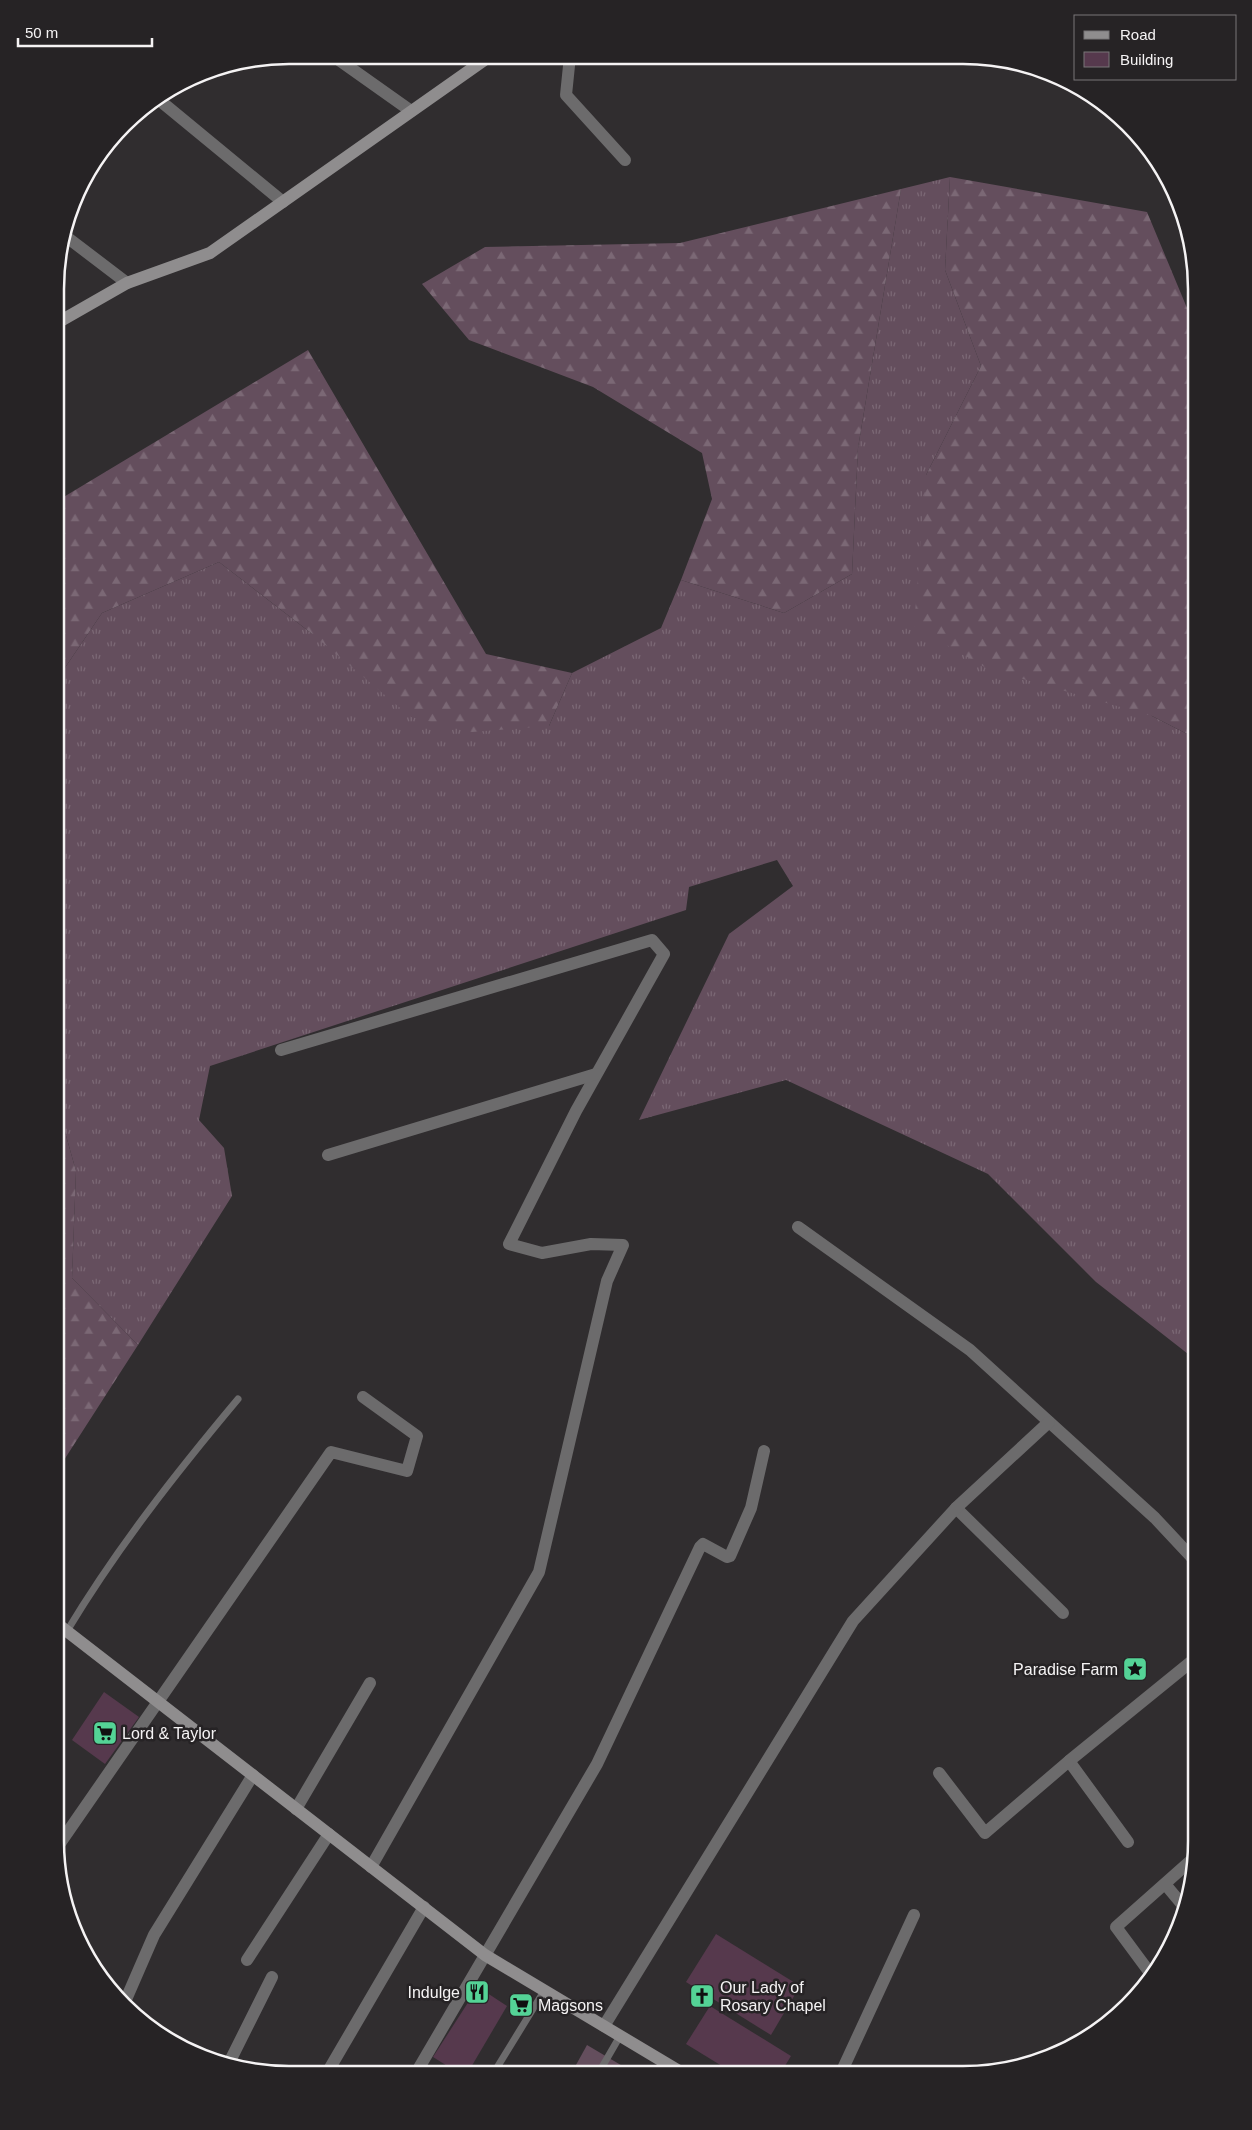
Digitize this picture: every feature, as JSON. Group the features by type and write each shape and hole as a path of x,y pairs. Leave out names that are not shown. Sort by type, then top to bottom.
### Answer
{"street":[{"path":"345,64 411,111"},
{"path":"64,319 128,283 210,253 479,64"},
{"path":"569,64 566,96 625,160"},
{"path":"163,102 283,202"},
{"path":"69,239 128,283"},
{"path":"281,1050 652,940 664,954 596,1074 509,1244 542,1254 591,1244 623,1245 607,1281 539,1572 371,1867"},
{"path":"328,1155 596,1074"},
{"path":"798,1227 970,1350 1154,1518 1188,1554"},
{"path":"64,1837 331,1452 407,1471 417,1436 363,1397"},
{"path":"604,2026 853,1621 956,1508 1049,1422"},
{"path":"421,2066 597,1764 701,1545 706,1545 727,1557 730,1556 751,1508 764,1451"},
{"path":"956,1508 1063,1613"},
{"path":"64,1629 485,1955 671,2066"},
{"path":"939,1773 985,1833 1188,1664"},
{"path":"296,1808 370,1683"},
{"path":"1069,1762 1128,1842"},
{"path":"127,1997 154,1935 253,1775"},
{"path":"247,1960 329,1834"},
{"path":"1148,1970 1116,1926 1187,1864"},
{"path":"1165,1884 1180,1903"},
{"path":"331,2066 424,1908"},
{"path":"844,2066 914,1915"},
{"path":"231,2059 272,1977"}],"lane":[{"path":"67,1631 90,1593 172,1478 238,1399"},
{"path":"498,2066 544,1991"},
{"path":"603,2066 620,2036"}],"green space":[{"path":"950,177 945,270 981,366 926,475 1152,716 1188,734 1188,1354 1096,1282 988,1174 786,1080 639,1120 729,934 793,886 777,860 689,887 686,910 210,1066 199,1120 224,1148 232,1196 138,1345 72,1278 76,1171 64,1128 64,669 102,613 219,562 311,633 549,726 572,673 661,628 681,580 784,613 852,574 858,448 901,189"},
{"path":"950,177 1147,212 1188,310 1188,734 1152,716 988,669 914,626 926,475 981,366 945,270"},
{"path":"901,189 858,448 852,574 784,613 681,580 712,499 702,453 593,387 469,340 422,284 485,247 680,243"},
{"path":"308,350 486,654 572,673 549,726 472,732 411,717 311,633 219,562 102,613 64,669 64,497"},
{"path":"64,1128 76,1171 72,1278 138,1345 64,1460"},
{"path":"587,2045 622,2066 575,2066"}],"building":[{"path":"104,1692 139,1717 105,1764 72,1740"},
{"path":"716,1934 800,1986 771,2035 686,1982"},
{"path":"478,1987 507,2006 472,2066 447,2066 433,2057"},
{"path":"710,2006 791,2056 785,2066 722,2066 686,2044"}],"place":[{"name":"Paradise Farm","path":"1135,1669"},
{"name":"Lord & Taylor","path":"105,1733"},
{"name":"Indulge","path":"477,1992"},
{"name":"Our Lady of Rosary Chapel","path":"702,1996"},
{"name":"Magsons","path":"521,2005"}]}
